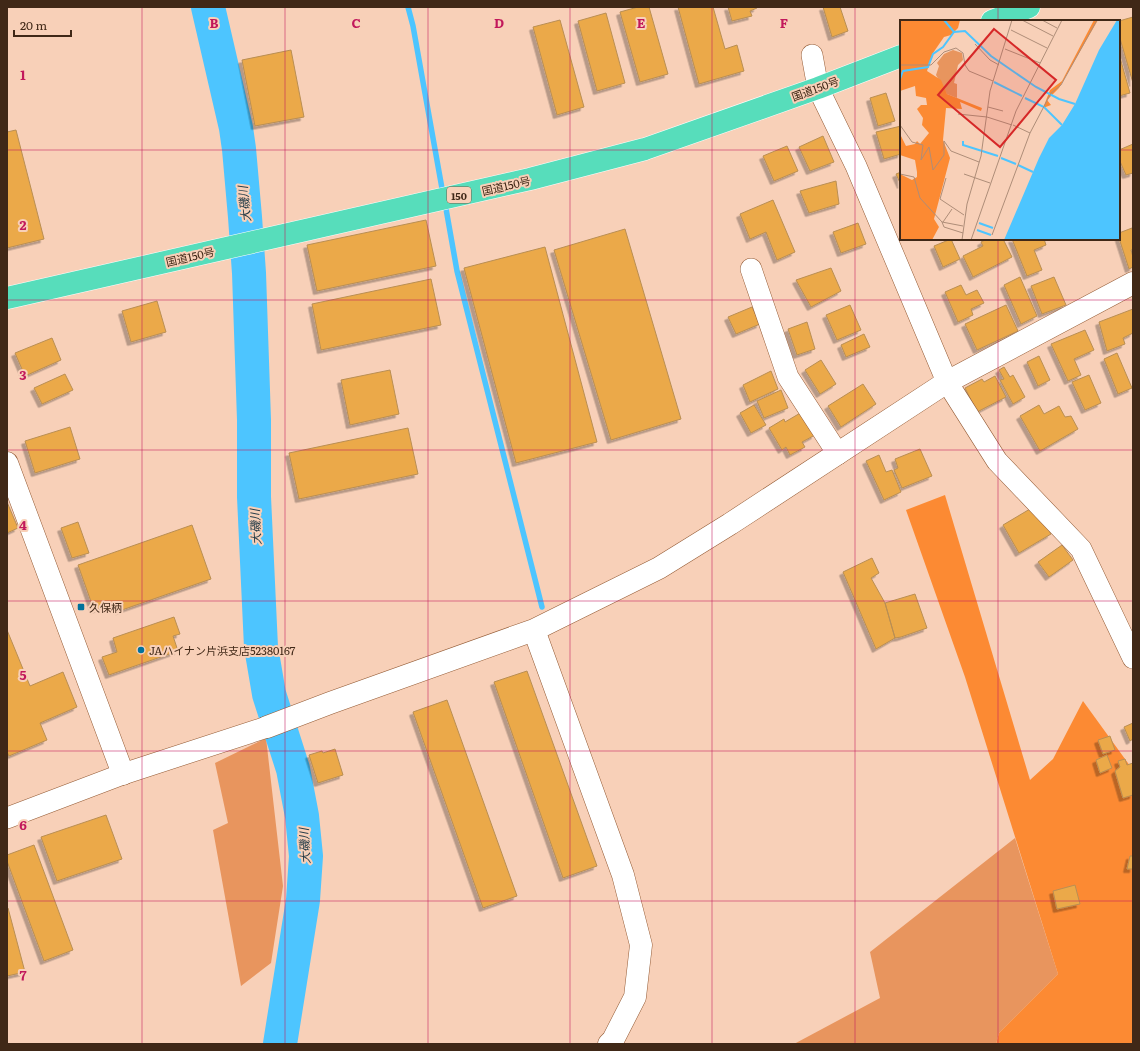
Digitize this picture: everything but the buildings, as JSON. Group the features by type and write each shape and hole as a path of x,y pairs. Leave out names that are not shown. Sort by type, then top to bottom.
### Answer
{"highway":[{"path":"995,20 1029,7"},
{"name":"国道150号","path":"7,298 530,179 645,149 818,88 900,56"}],"street":[{"path":"812,55 818,88 856,166 946,382 997,461 1081,549 1133,658"},
{"path":"751,269 788,377 838,454"},
{"path":"7,818 123,774 268,727 534,630 659,568 730,524 946,382 1133,283"},
{"path":"7,463 123,774"},
{"path":"534,630 623,875 640,945 635,997 613,1040 609,1044"}],"shaded area":[{"path":"945,495 1030,780 1053,759 1083,701 1133,770 1133,1044 996,1044 999,1033 1058,974 965,677 906,510"},
{"path":"266,738 283,886 271,963 241,986 213,830 228,823 215,763"},
{"path":"1015,838 1058,974 999,1033 996,1044 794,1044 880,998 870,952"}],"waterway":[{"name":"大磯川","path":"208,7 236,128 245,217 249,273 254,420 254,497 261,647 269,694 293,769 302,816 306,856 303,900 280,1044"},
{"path":"408,7 413,26 443,194"},
{"path":"445,203 457,271 542,607"}],"place":[{"name":"久保柄","path":"81,607"},
{"name":"JAハイナン片浜支店52380167","path":"141,650"}]}
